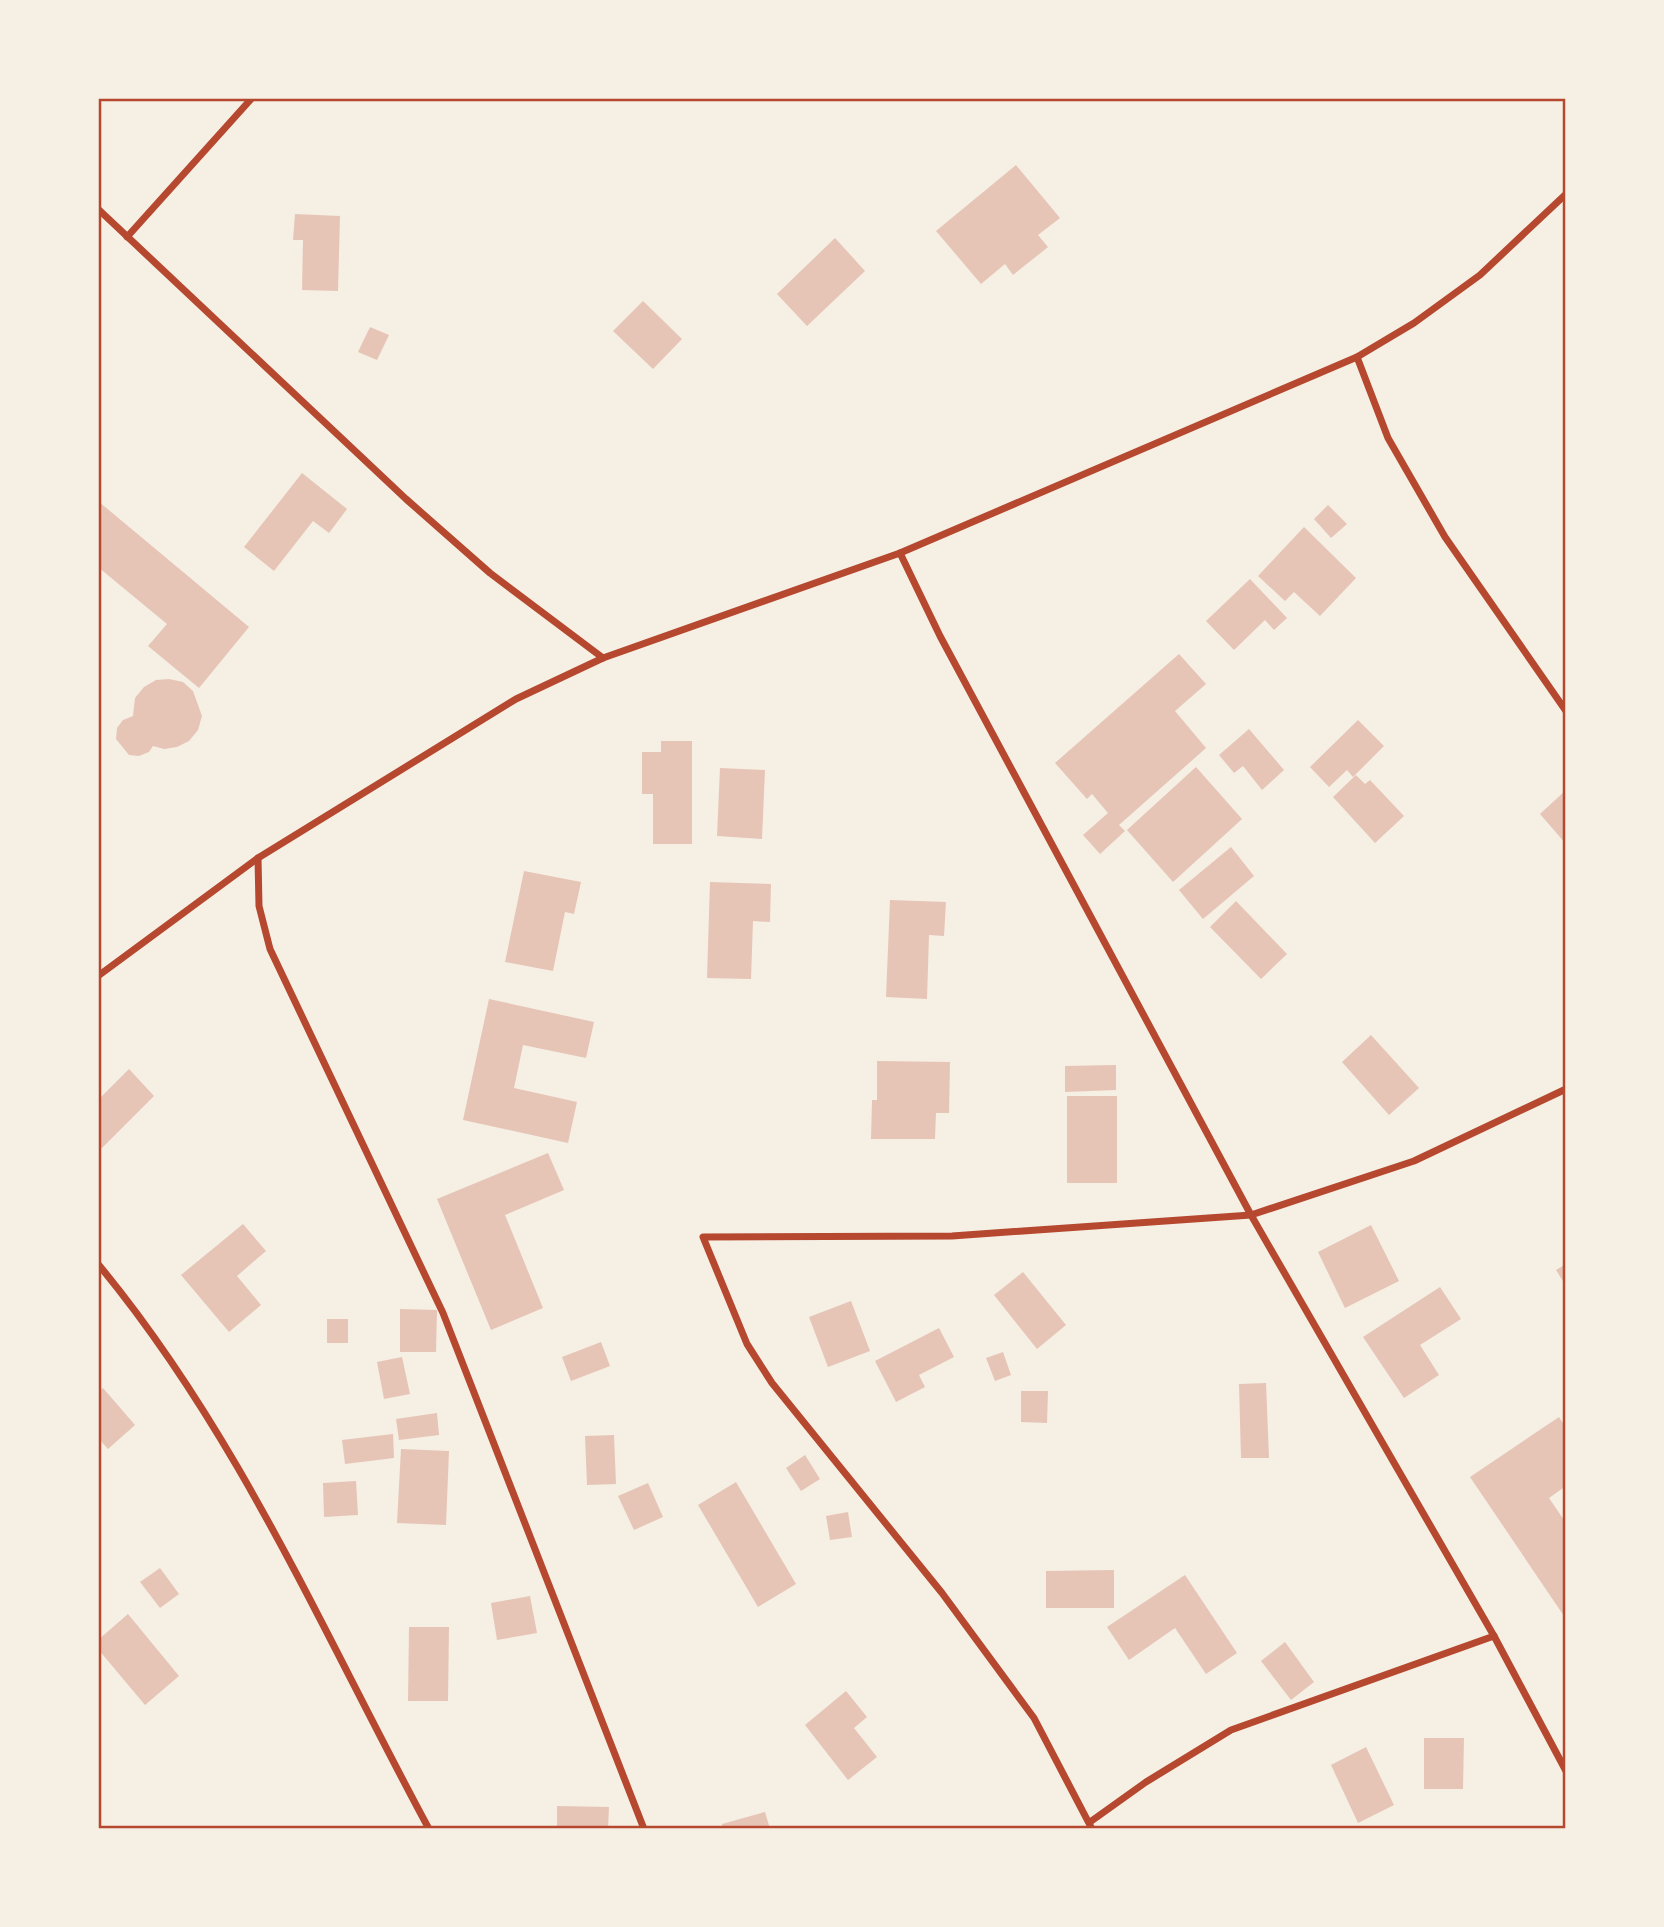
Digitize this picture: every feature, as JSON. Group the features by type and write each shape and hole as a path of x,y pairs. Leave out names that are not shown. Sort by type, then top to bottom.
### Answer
{"street":[{"path":"127,237 252,98"},
{"path":"98,976 258,858 495,711 603,658 900,553 1357,358 1414,323 1480,275 1566,194"},
{"path":"98,209 417,509 490,573 603,658"},
{"path":"1357,358 1388,438 1445,537 1566,711"},
{"path":"900,553 947,648 1251,1215 1494,1636 1566,1770"},
{"path":"258,858 259,906 270,948 443,1313 644,1829"},
{"path":"1494,1636 1231,1730 1146,1782 1091,1826 1034,1718 934,1582 772,1383 747,1344 703,1237 952,1236 1251,1215 1414,1161 1566,1088"},
{"path":"98,1264 143,1319 221,1438 291,1560 429,1829"}],"building":[{"path":"1016,165 1060,218 1038,235 1048,247 1013,275 1005,264 981,284 936,231"},
{"path":"295,214 340,216 338,291 302,290 303,240 293,240"},
{"path":"835,238 865,271 807,326 777,294"},
{"path":"643,301 682,339 653,369 613,331"},
{"path":"370,327 389,335 377,360 358,352"},
{"path":"302,473 347,509 329,533 313,521 274,571 244,547"},
{"path":"98,501 249,627 199,688 148,646 167,624 98,567"},
{"path":"1328,505 1347,524 1331,538 1314,519"},
{"path":"1304,527 1356,578 1320,616 1294,592 1285,601 1258,576"},
{"path":"1250,579 1287,618 1274,630 1265,620 1234,650 1206,621"},
{"path":"1179,654 1206,684 1175,711 1206,748 1119,825 1125,831 1100,854 1083,835 1108,813 1092,794 1087,799 1055,763"},
{"path":"156,680 183,682 193,691 202,716 198,730 189,741 177,747 164,749 153,746 149,752 139,756 129,755 116,739 117,728 123,720 133,716 135,698 144,687"},
{"path":"1358,720 1384,746 1353,777 1347,770 1329,787 1310,767"},
{"path":"1249,729 1284,770 1262,790 1243,766 1234,773 1219,755"},
{"path":"661,741 692,741 692,844 653,844 653,794 642,794 642,752 661,752"},
{"path":"1196,767 1242,819 1173,882 1127,830"},
{"path":"720,768 765,770 762,839 717,836"},
{"path":"1356,775 1365,784 1370,780 1404,816 1375,843 1333,797"},
{"path":"1566,790 1566,844 1540,814"},
{"path":"1231,847 1254,876 1203,919 1179,890"},
{"path":"524,871 581,882 574,914 565,912 553,971 505,962"},
{"path":"710,882 771,884 770,922 753,921 751,979 707,978"},
{"path":"890,900 946,902 944,936 929,935 927,999 886,997"},
{"path":"1236,901 1287,954 1261,979 1210,927"},
{"path":"489,999 594,1022 586,1058 523,1045 514,1088 577,1102 568,1143 463,1120"},
{"path":"1371,1035 1419,1088 1389,1115 1342,1062"},
{"path":"877,1061 950,1062 949,1113 936,1113 935,1139 871,1139 872,1100 877,1100"},
{"path":"1116,1065 1116,1090 1065,1092 1065,1066"},
{"path":"129,1069 154,1096 98,1152 98,1100"},
{"path":"1067,1096 1117,1096 1117,1183 1067,1183"},
{"path":"548,1153 564,1190 505,1215 543,1308 491,1330 437,1199"},
{"path":"243,1224 266,1251 237,1276 261,1305 229,1332 181,1275"},
{"path":"1371,1225 1399,1281 1345,1308 1318,1252"},
{"path":"1566,1264 1566,1286 1556,1270"},
{"path":"1023,1272 1066,1325 1037,1349 994,1295"},
{"path":"1440,1287 1461,1319 1420,1345 1439,1375 1404,1398 1363,1337"},
{"path":"851,1301 870,1351 828,1367 809,1317"},
{"path":"400,1309 437,1310 436,1352 400,1352"},
{"path":"327,1319 348,1319 348,1343 327,1343"},
{"path":"939,1328 954,1357 919,1375 925,1387 896,1402 875,1361"},
{"path":"601,1342 610,1366 571,1381 562,1357"},
{"path":"1003,1352 1011,1375 995,1381 986,1358"},
{"path":"402,1357 410,1394 384,1399 377,1362"},
{"path":"1266,1383 1269,1458 1241,1458 1239,1384"},
{"path":"103,1388 135,1425 108,1449 98,1438 98,1392"},
{"path":"1021,1391 1048,1391 1047,1423 1021,1422"},
{"path":"437,1413 439,1435 399,1440 396,1419"},
{"path":"1559,1417 1566,1428 1566,1486 1549,1498 1566,1523 1566,1619 1470,1477"},
{"path":"393,1434 394,1458 345,1464 342,1440"},
{"path":"614,1435 616,1484 587,1485 585,1436"},
{"path":"401,1449 449,1451 446,1525 397,1523"},
{"path":"805,1455 820,1479 801,1491 786,1468"},
{"path":"356,1481 358,1515 324,1517 323,1483"},
{"path":"736,1482 796,1584 758,1607 698,1505"},
{"path":"648,1483 663,1517 634,1530 618,1496"},
{"path":"848,1512 852,1537 830,1540 826,1516"},
{"path":"160,1568 179,1594 160,1608 140,1582"},
{"path":"1114,1570 1114,1608 1046,1608 1046,1571"},
{"path":"1185,1575 1237,1653 1206,1674 1175,1628 1129,1660 1107,1627"},
{"path":"530,1596 537,1633 497,1640 491,1603"},
{"path":"128,1614 179,1676 145,1705 98,1649 98,1640"},
{"path":"409,1627 449,1627 448,1701 408,1701"},
{"path":"1285,1642 1314,1682 1291,1700 1261,1661"},
{"path":"846,1691 867,1717 854,1728 877,1757 848,1780 805,1725"},
{"path":"1424,1738 1464,1738 1463,1789 1424,1789"},
{"path":"1366,1747 1394,1805 1358,1823 1331,1765"},
{"path":"557,1806 609,1807 608,1829 557,1829"},
{"path":"765,1812 770,1829 723,1829 722,1824"}]}
